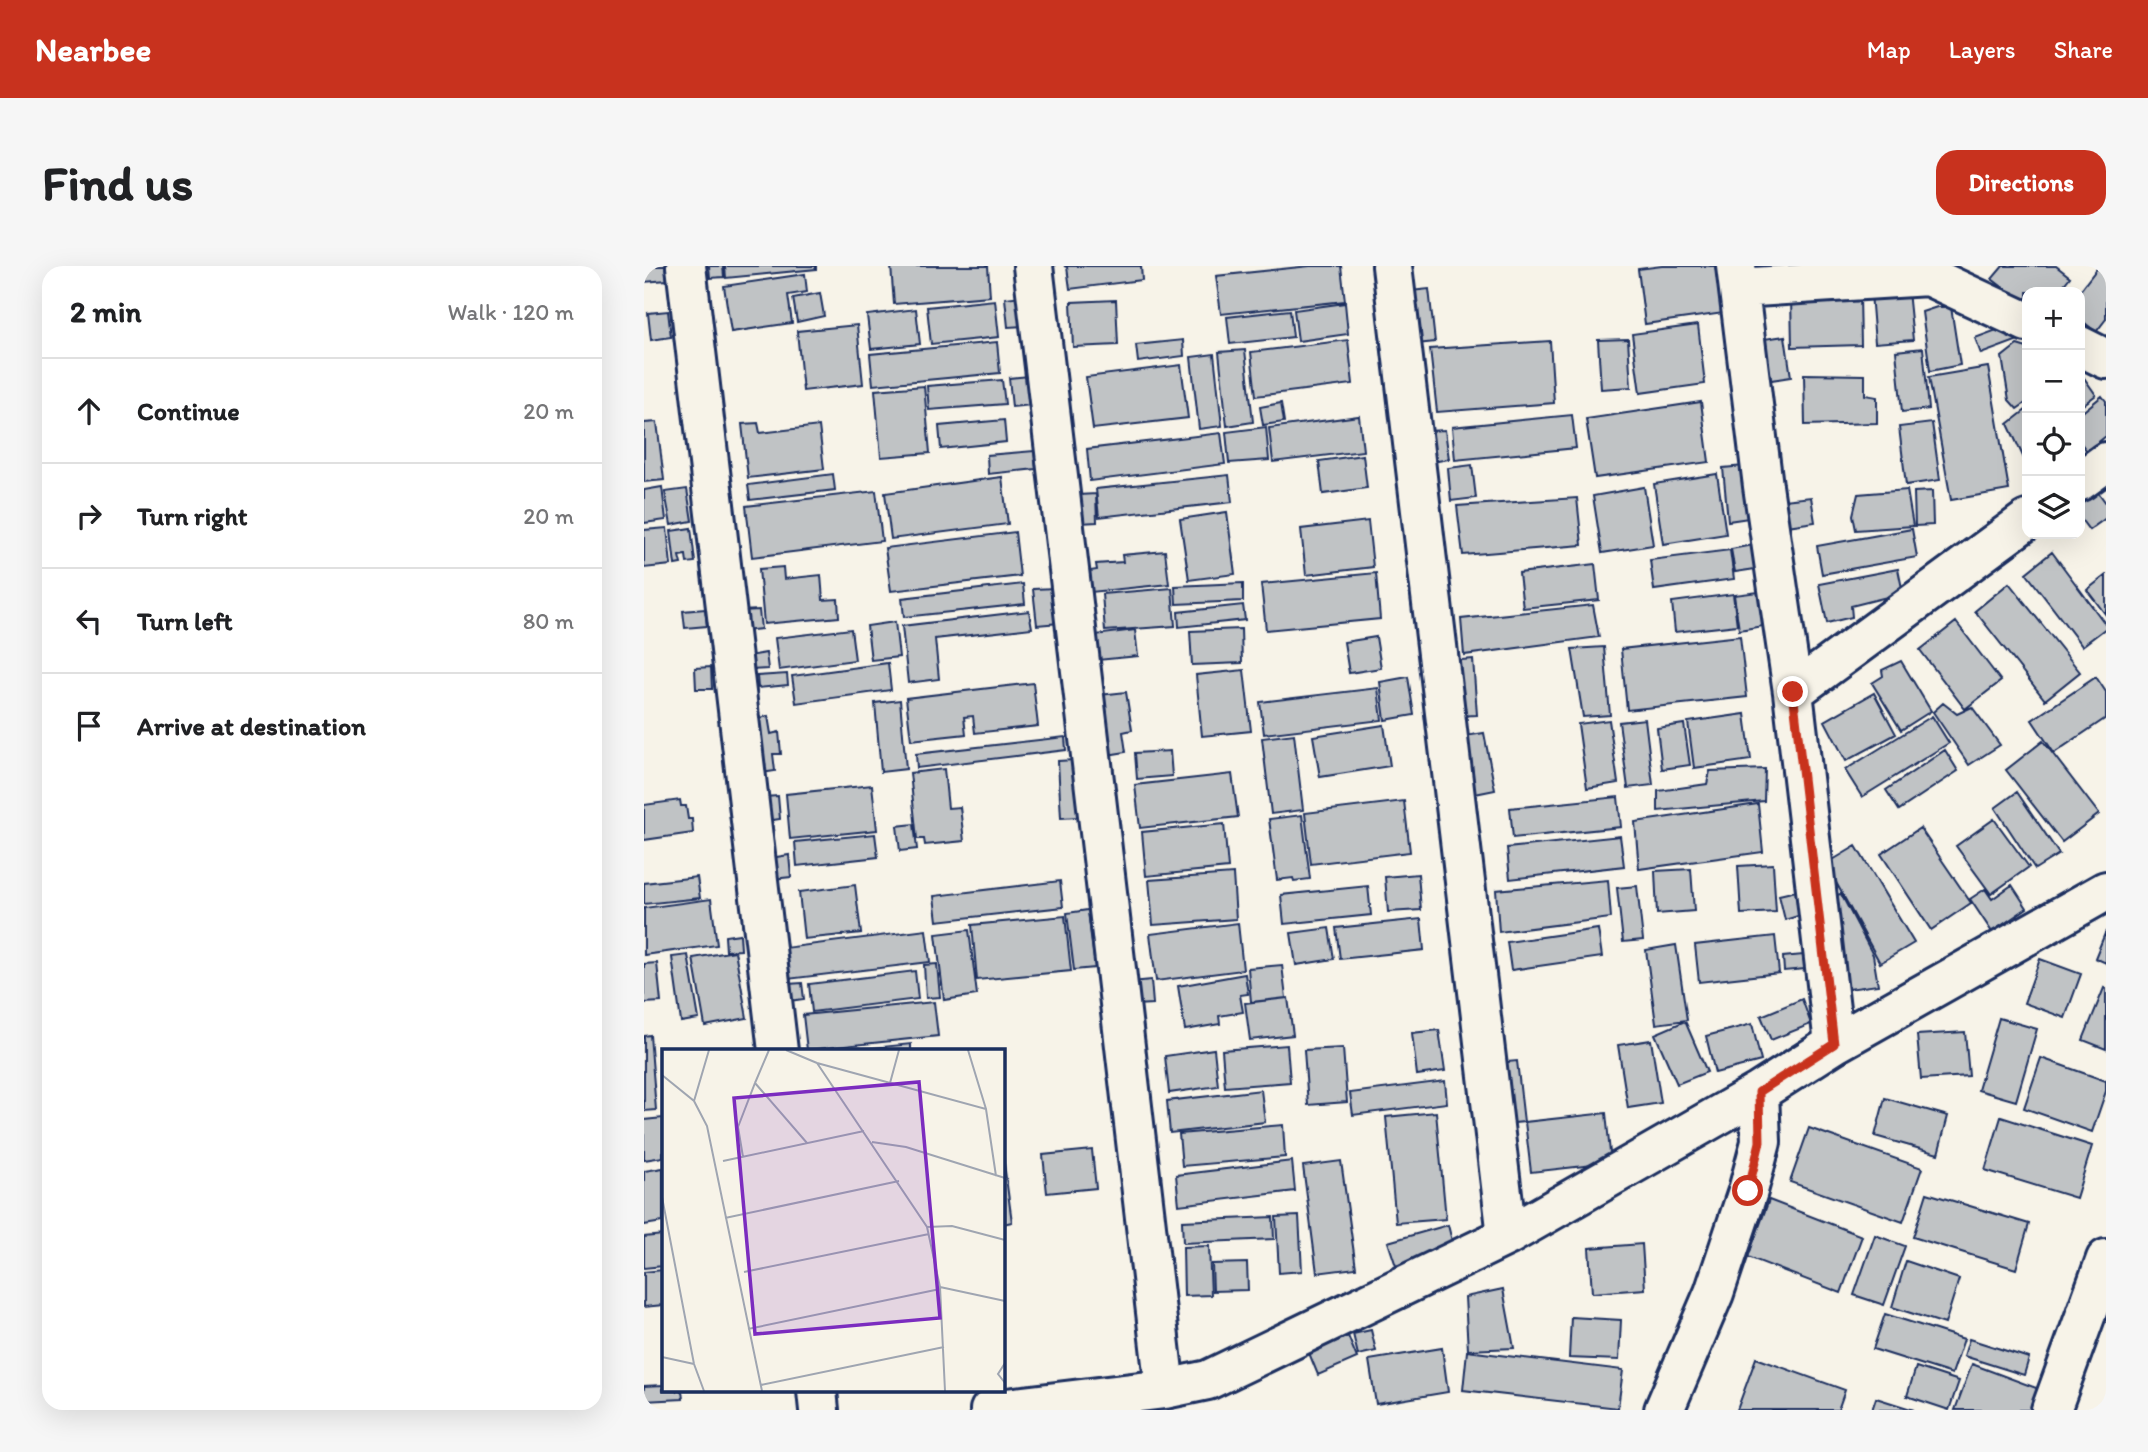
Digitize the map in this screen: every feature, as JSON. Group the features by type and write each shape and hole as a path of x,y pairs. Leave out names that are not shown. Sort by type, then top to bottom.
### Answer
{"street":[{"path":"686,266 778,1049"},
{"path":"1034,266 1165,1389"},
{"path":"1392,266 1507,1236"},
{"path":"1834,1044 1793,692 1763,485 1738,277 1928,276 2022,320"},
{"path":"2085,348 2106,359"},
{"path":"1793,692 2022,524"},
{"path":"990,1410 1165,1389 1210,1395 1507,1236 1759,1092 1834,1044 2106,891"},
{"path":"1664,1410 1714,1293 1748,1191 1760,1142 1759,1092"},
{"path":"2051,1410 2106,1259"},
{"path":"817,1392 820,1410"}],"building":[{"path":"644,266 665,266 667,280 644,282"},
{"path":"709,266 723,266 724,277 710,278"},
{"path":"725,266 816,266 816,269 726,278"},
{"path":"891,266 988,266 990,296 894,304"},
{"path":"1064,266 1141,266 1142,280 1070,289 1067,267"},
{"path":"1310,266 1341,266 1345,301 1221,314 1216,276"},
{"path":"1718,266 1724,313 1645,324 1638,269"},
{"path":"2003,266 2056,266 2070,277 2062,287 2022,287 2022,302 1992,279"},
{"path":"2099,266 2106,268 2106,319 2096,332 2085,323 2085,287 2083,287"},
{"path":"805,274 807,292 788,295 792,323 731,332 724,286"},
{"path":"1429,289 1435,342 1417,344 1411,291"},
{"path":"1908,291 1913,340 1875,343 1871,293"},
{"path":"820,293 824,316 797,322 793,298"},
{"path":"1860,295 1861,345 1792,347 1791,296"},
{"path":"1021,296 1024,326 1008,327 1005,298"},
{"path":"995,300 999,337 931,344 927,307"},
{"path":"1116,300 1118,345 1073,347 1071,302"},
{"path":"1345,303 1348,334 1298,341 1294,310"},
{"path":"1937,307 1951,307 1960,365 1930,371 1922,312"},
{"path":"916,309 920,344 871,349 867,315"},
{"path":"1290,310 1293,337 1230,344 1227,317"},
{"path":"668,311 671,337 651,340 648,313"},
{"path":"857,325 863,384 803,391 797,331"},
{"path":"1698,325 1705,384 1640,393 1632,334"},
{"path":"2010,325 2016,341 1981,354 1975,338"},
{"path":"1785,336 1791,377 1771,380 1764,339"},
{"path":"1628,339 1631,387 1601,389 1598,340"},
{"path":"1183,340 1184,356 1138,362 1136,345"},
{"path":"1348,340 1353,384 1256,396 1251,352"},
{"path":"1550,341 1554,403 1437,412 1430,349"},
{"path":"997,342 1000,373 873,385 870,354"},
{"path":"2017,345 2022,346 2022,406 2017,409 2009,400 2002,357"},
{"path":"1923,348 1929,409 1902,412 1896,351"},
{"path":"1245,350 1253,422 1227,426 1219,352"},
{"path":"1214,354 1222,426 1199,429 1191,357"},
{"path":"1181,365 1188,418 1093,429 1086,377"},
{"path":"1988,367 2009,490 1951,500 1929,377"},
{"path":"1804,374 1865,375 1865,395 1877,397 1877,423 1805,425"},
{"path":"1029,376 1031,405 1012,407 1009,378"},
{"path":"2085,379 2096,395 2085,403"},
{"path":"1002,380 1005,404 929,410 927,386"},
{"path":"924,386 930,453 881,457 875,390"},
{"path":"2102,396 2106,401 2106,436 2087,451 2085,448 2085,410"},
{"path":"1701,402 1709,462 1595,478 1586,419"},
{"path":"1281,403 1284,422 1263,425 1260,407"},
{"path":"2022,413 2022,454 2008,424"},
{"path":"1572,415 1576,448 1455,460 1452,427"},
{"path":"1359,416 1363,451 1273,462 1269,428"},
{"path":"1004,420 1006,442 941,449 939,426"},
{"path":"657,422 664,480 644,482 644,423"},
{"path":"758,423 760,433 819,426 824,469 748,478 742,424"},
{"path":"1932,423 1940,480 1906,485 1899,427"},
{"path":"1266,427 1269,460 1229,463 1226,432"},
{"path":"1445,430 1449,459 1432,462 1428,431"},
{"path":"1221,433 1225,464 1090,481 1087,449"},
{"path":"1034,451 1036,469 988,474 987,455"},
{"path":"1363,455 1367,488 1323,494 1319,461"},
{"path":"1472,465 1476,498 1451,501 1448,468"},
{"path":"1744,466 1749,518 1728,521 1723,468"},
{"path":"833,474 835,490 750,500 748,485"},
{"path":"1717,474 1726,534 1663,544 1654,484"},
{"path":"1229,475 1232,502 1099,517 1096,489"},
{"path":"1002,477 1008,524 891,539 885,493"},
{"path":"662,487 666,520 644,523 644,490"},
{"path":"1644,487 1653,545 1602,553 1593,496"},
{"path":"687,489 692,521 671,525 665,492"},
{"path":"1907,490 1913,526 1856,530 1853,515 1858,494"},
{"path":"876,491 882,541 752,557 746,506"},
{"path":"1932,491 1933,525 1915,526 1914,492"},
{"path":"2098,492 2106,503 2106,518 2089,530 2085,525 2085,501"},
{"path":"1096,494 1097,522 1080,523 1078,495"},
{"path":"1811,497 1815,522 1787,526 1784,500"},
{"path":"1577,498 1582,545 1463,555 1457,506"},
{"path":"1227,512 1235,574 1189,580 1180,519"},
{"path":"1368,521 1373,567 1306,575 1301,529"},
{"path":"667,528 671,565 644,568 644,530"},
{"path":"691,528 695,562 687,563 686,555 679,556 681,564 675,565 671,531"},
{"path":"1912,529 1917,557 1822,574 1817,546"},
{"path":"1015,532 1020,576 891,591 885,548"},
{"path":"1758,544 1762,568 1735,572 1731,549"},
{"path":"1730,550 1734,579 1654,590 1650,560"},
{"path":"1165,551 1169,584 1091,592 1090,571 1097,570 1096,564 1123,562 1122,555"},
{"path":"2052,552 2106,625 2106,628 2082,646 2026,573"},
{"path":"1595,564 1599,600 1523,608 1519,573"},
{"path":"783,567 784,579 821,575 823,600 838,599 839,617 764,624 759,569"},
{"path":"1898,569 1903,593 1851,606 1852,617 1827,623 1819,584"},
{"path":"1376,573 1380,619 1266,630 1261,584"},
{"path":"2106,575 2106,615 2087,590"},
{"path":"1243,583 1243,601 1176,604 1175,586"},
{"path":"2009,583 2080,672 2045,700 1975,611"},
{"path":"1023,584 1025,604 904,617 902,598"},
{"path":"1056,588 1059,623 1037,625 1033,589"},
{"path":"1172,588 1175,626 1105,631 1102,594"},
{"path":"1758,592 1763,626 1739,630 1734,595"},
{"path":"1733,594 1737,625 1675,632 1672,602"},
{"path":"1243,605 1245,620 1179,627 1178,612"},
{"path":"1593,605 1599,637 1464,655 1461,619"},
{"path":"705,609 707,626 685,628 683,611"},
{"path":"759,610 761,629 744,631 742,611"},
{"path":"1029,611 1032,628 935,639 939,679 908,683 902,626"},
{"path":"895,622 899,657 871,660 867,626"},
{"path":"1956,622 2001,681 1965,709 1920,650"},
{"path":"851,629 855,660 779,670 775,638"},
{"path":"1241,629 1242,663 1192,665 1190,631"},
{"path":"1135,630 1138,656 1098,660 1095,635"},
{"path":"1740,636 1747,697 1627,710 1621,649"},
{"path":"1376,637 1381,668 1349,673 1344,642"},
{"path":"1604,647 1610,715 1583,717 1572,649"},
{"path":"766,653 768,669 750,670 749,656"},
{"path":"1473,659 1477,715 1454,716 1449,661"},
{"path":"1901,661 1931,711 1901,730 1872,683 1883,676 1882,670"},
{"path":"888,663 891,690 796,703 792,676"},
{"path":"711,667 712,689 696,689 695,668"},
{"path":"1244,670 1251,731 1202,736 1196,675"},
{"path":"787,674 788,685 758,688 757,676"},
{"path":"1408,677 1414,715 1385,720 1380,682"},
{"path":"2096,677 2106,692 2106,718 2054,753 2032,720"},
{"path":"1033,683 1038,726 975,733 973,716 964,717 966,734 911,740 906,698"},
{"path":"1378,688 1382,720 1264,734 1260,702"},
{"path":"1126,692 1132,730 1123,732 1126,752 1107,755 1100,695"},
{"path":"1874,693 1896,734 1846,761 1825,721"},
{"path":"900,700 906,769 881,772 875,703"},
{"path":"1943,703 1957,714 1972,707 2000,745 1969,765 1933,712"},
{"path":"1745,714 1751,760 1694,768 1688,722"},
{"path":"768,716 771,734 779,732 781,754 773,754 775,771 761,773 754,719"},
{"path":"1932,716 1949,743 1862,797 1845,770"},
{"path":"1645,719 1653,785 1628,788 1619,722"},
{"path":"1609,720 1618,783 1587,788 1578,724"},
{"path":"1684,724 1690,765 1662,769 1657,728"},
{"path":"1384,725 1390,766 1320,777 1313,736"},
{"path":"1484,733 1495,790 1470,795 1459,737"},
{"path":"1294,734 1303,810 1271,814 1262,738"},
{"path":"1065,737 1066,750 917,768 916,754"},
{"path":"2043,741 2099,814 2062,842 2006,770"},
{"path":"1945,750 1958,771 1899,810 1886,790"},
{"path":"1170,751 1172,776 1137,779 1135,753"},
{"path":"1074,760 1078,817 1061,818 1058,761"},
{"path":"944,769 948,808 960,807 964,841 925,845 924,839 917,839 910,773"},
{"path":"1765,769 1764,801 1658,811 1658,791 1707,784 1710,771"},
{"path":"1232,774 1238,817 1140,828 1135,785"},
{"path":"872,785 877,830 790,839 786,794"},
{"path":"2017,792 2059,854 2035,869 1995,808"},
{"path":"778,796 780,819 766,821 764,797"},
{"path":"1618,797 1621,827 1513,838 1510,808"},
{"path":"680,800 681,806 686,806 688,819 692,819 693,833 644,840 644,805"},
{"path":"1404,801 1410,852 1311,864 1305,813"},
{"path":"1758,804 1763,852 1639,869 1635,822"},
{"path":"1302,815 1310,879 1277,880 1269,819"},
{"path":"1994,819 2029,867 1991,894 1956,846"},
{"path":"914,824 917,849 900,851 897,826"},
{"path":"1224,824 1228,868 1146,876 1142,832"},
{"path":"1920,828 1971,903 1931,930 1881,854"},
{"path":"875,834 878,857 797,866 795,842"},
{"path":"1620,836 1624,866 1510,879 1507,848"},
{"path":"1856,846 1914,943 1880,963 1826,864"},
{"path":"789,855 791,877 773,879 770,858"},
{"path":"1773,864 1776,912 1741,914 1738,866"},
{"path":"1691,869 1694,911 1657,914 1655,871"},
{"path":"1233,874 1236,919 1153,925 1149,880"},
{"path":"1418,874 1421,910 1388,912 1385,877"},
{"path":"697,877 700,898 644,904 644,883"},
{"path":"1608,880 1611,918 1499,932 1496,890"},
{"path":"1060,881 1063,907 937,921 934,896"},
{"path":"855,885 861,933 804,939 799,892"},
{"path":"2012,885 2027,908 1992,932 1970,899 1985,889 1992,899"},
{"path":"1368,886 1371,915 1284,924 1281,895"},
{"path":"1637,886 1643,940 1623,942 1617,888"},
{"path":"1796,891 1801,915 1785,920 1779,895"},
{"path":"1841,894 1873,955 1878,985 1841,990 1828,897"},
{"path":"711,899 717,945 644,955 644,908"},
{"path":"1088,910 1095,968 1074,970 1067,913"},
{"path":"1065,916 1071,971 977,980 972,925"},
{"path":"1421,919 1424,950 1340,959 1336,928"},
{"path":"1238,923 1243,970 1156,981 1150,934"},
{"path":"1329,928 1334,959 1296,965 1291,933"},
{"path":"1598,929 1602,957 1511,970 1507,942"},
{"path":"926,930 930,962 788,979 784,948"},
{"path":"969,930 977,995 944,1000 936,934"},
{"path":"2106,931 2106,963 2095,958"},
{"path":"740,934 741,950 726,951 725,936"},
{"path":"1775,936 1779,973 1699,982 1695,945"},
{"path":"1676,945 1687,1020 1656,1024 1646,950"},
{"path":"735,951 747,1018 705,1026 693,958"},
{"path":"688,955 699,1019 681,1022 672,957"},
{"path":"1803,955 1805,969 1784,971 1783,957"},
{"path":"2040,959 2081,974 2065,1018 2024,1003"},
{"path":"657,963 661,1002 644,1003 644,964"},
{"path":"937,964 940,997 926,998 924,965"},
{"path":"1282,965 1286,998 1251,1002 1248,968"},
{"path":"915,971 918,999 812,1012 809,984"},
{"path":"1245,974 1248,994 1240,995 1243,1012 1219,1016 1220,1024 1185,1030 1178,986"},
{"path":"1151,980 1153,1004 1134,1005 1132,982"},
{"path":"802,983 804,999 789,1001 788,984"},
{"path":"2104,988 2106,989 2106,1049 2083,1040"},
{"path":"1288,998 1293,1035 1250,1040 1245,1003"},
{"path":"1802,999 1811,1024 1771,1040 1761,1016"},
{"path":"934,1002 938,1036 807,1049 803,1015"},
{"path":"1999,1018 2037,1029 2016,1101 1978,1090"},
{"path":"1685,1021 1707,1072 1677,1084 1655,1034"},
{"path":"1752,1024 1761,1061 1715,1073 1706,1036"},
{"path":"1439,1030 1445,1071 1417,1075 1412,1033"},
{"path":"1965,1032 1969,1076 1921,1079 1917,1035"},
{"path":"650,1035 656,1110 644,1111 644,1036"},
{"path":"1651,1040 1661,1103 1628,1108 1618,1045"},
{"path":"911,1044 911,1049 862,1049"},
{"path":"1287,1045 1290,1082 1225,1087 1222,1050"},
{"path":"1343,1048 1347,1102 1308,1105 1304,1050"},
{"path":"1214,1049 1218,1086 1169,1093 1165,1056"},
{"path":"2041,1058 2106,1081 2106,1091 2092,1132 2024,1108"},
{"path":"1517,1061 1524,1122 1504,1124 1497,1063"},
{"path":"1445,1081 1447,1103 1353,1115 1350,1093"},
{"path":"1261,1090 1265,1122 1170,1133 1167,1101"},
{"path":"1885,1098 1948,1116 1938,1154 1875,1136"},
{"path":"1436,1112 1446,1219 1396,1223 1386,1117"},
{"path":"1606,1113 1611,1163 1531,1172 1525,1122"},
{"path":"2001,1117 2092,1146 2076,1198 1985,1170"},
{"path":"662,1118 662,1157 644,1160 644,1120"},
{"path":"1283,1125 1285,1157 1182,1166 1179,1134"},
{"path":"1809,1128 1922,1168 1903,1222 1790,1182"},
{"path":"1092,1150 1096,1188 1047,1193 1043,1155"},
{"path":"1292,1161 1295,1191 1179,1205 1176,1175"},
{"path":"1341,1161 1356,1268 1317,1273 1303,1166"},
{"path":"1004,1163 1012,1222 1004,1224"},
{"path":"662,1168 662,1222 644,1225 644,1171"},
{"path":"1927,1193 2029,1224 2016,1269 1913,1237"},
{"path":"1769,1200 1862,1236 1841,1293 1748,1257"},
{"path":"1299,1216 1302,1271 1279,1273 1276,1217"},
{"path":"1273,1217 1274,1239 1183,1243 1182,1221"},
{"path":"1448,1225 1454,1249 1396,1266 1388,1242"},
{"path":"662,1235 662,1266 644,1268 644,1237"},
{"path":"1875,1235 1905,1246 1884,1305 1854,1295"},
{"path":"1642,1244 1645,1289 1592,1293 1589,1248"},
{"path":"1209,1246 1211,1295 1184,1296 1183,1247"},
{"path":"1906,1261 1959,1279 1945,1324 1892,1307"},
{"path":"1247,1263 1248,1290 1213,1291 1212,1264"},
{"path":"662,1270 662,1305 644,1307 644,1272"},
{"path":"1503,1289 1514,1348 1468,1350 1465,1297"},
{"path":"1885,1314 1964,1339 1952,1374 1873,1349"},
{"path":"1571,1317 1621,1320 1619,1360 1569,1358"},
{"path":"1371,1330 1376,1351 1358,1355 1353,1334"},
{"path":"1348,1336 1357,1358 1318,1375 1309,1353"},
{"path":"1969,1339 2029,1358 2024,1375 1964,1356"},
{"path":"1442,1348 1448,1392 1376,1404 1369,1360"},
{"path":"1467,1351 1623,1370 1618,1408 1463,1390"},
{"path":"1756,1358 1845,1390 1838,1410 1737,1410"},
{"path":"1972,1364 2039,1389 2031,1410 1955,1410"},
{"path":"1916,1367 1959,1381 1949,1410 1907,1396"},
{"path":"662,1385 662,1392 682,1392 683,1399 644,1401 644,1386"},
{"path":"1876,1398 1914,1410 1872,1410"}],"route":[{"path":"1748,1191 1760,1142 1759,1092 1834,1044 1793,692"}]}
